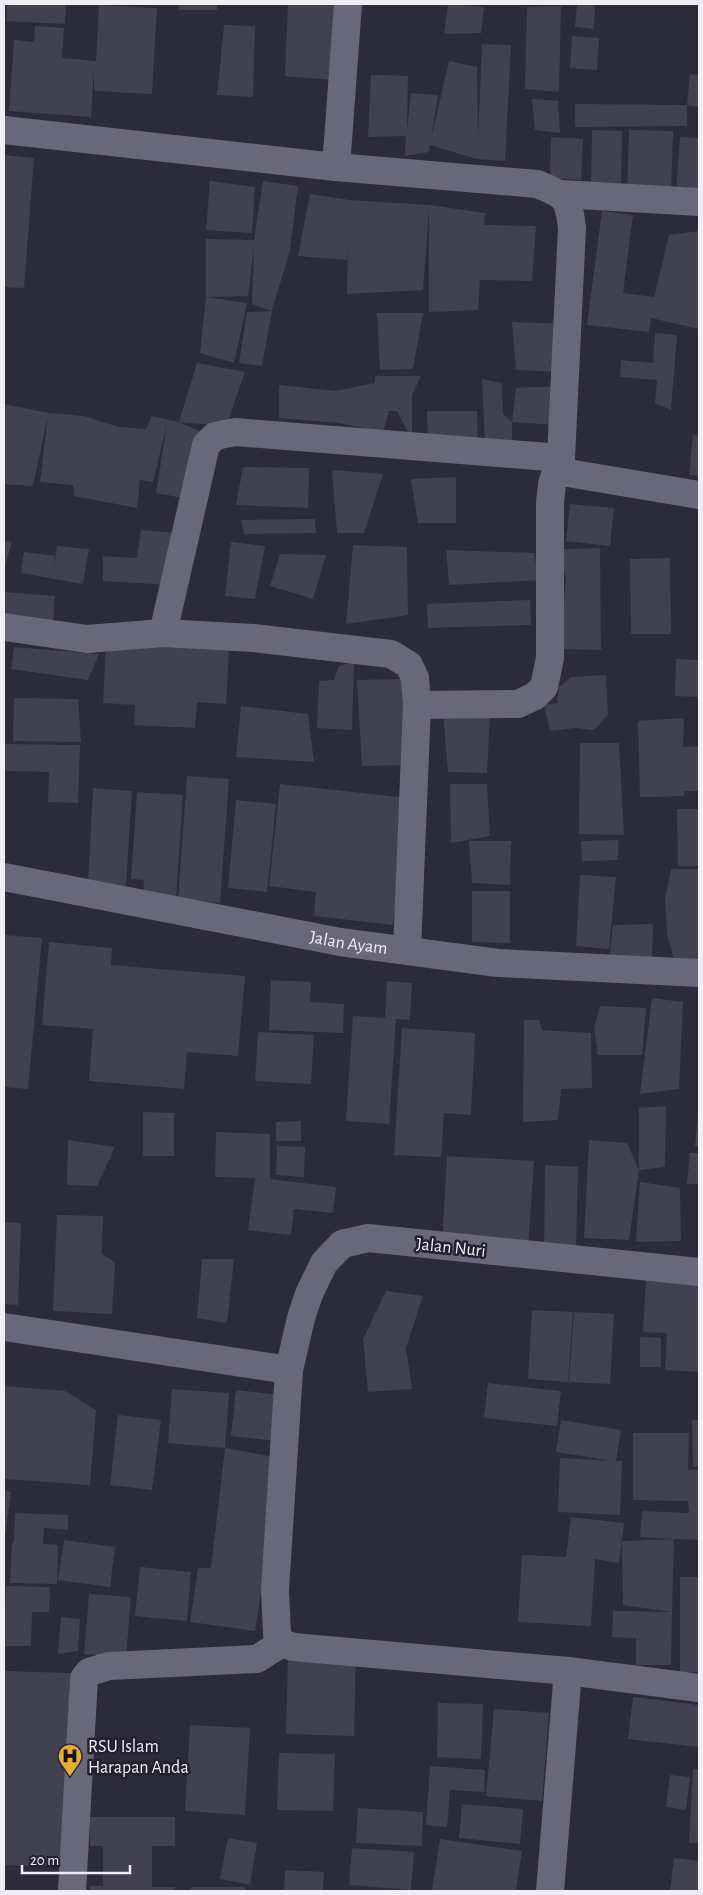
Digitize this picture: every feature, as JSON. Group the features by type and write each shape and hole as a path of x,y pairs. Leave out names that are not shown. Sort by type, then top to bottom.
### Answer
{"street":[{"path":"336,166 348,4"},
{"path":"4,130 336,166 537,184 561,194 699,202"},
{"path":"416,704 518,704 535,696 544,687 550,658 550,502 552,484 558,464 572,228 569,208 561,194"},
{"path":"163,633 206,445 215,436 235,432 558,464 699,494"},
{"path":"4,627 87,638 163,633 253,638 391,654 409,665 415,678 416,704 407,950"},
{"name":"Jalan Ayam","path":"4,877 340,942 498,963 699,973"},
{"name":"Jalan Nuri","path":"282,1643 277,1634 274,1590 289,1370 301,1318 309,1294 324,1263 342,1244 368,1238 699,1272"},
{"path":"4,1327 289,1370"},
{"path":"72,1891 84,1678 89,1672 109,1666 257,1659 282,1643 304,1648 568,1671 699,1688"},
{"path":"550,1891 568,1671"}],"building":[{"path":"7,4 66,4 65,24 6,21"},
{"path":"179,4 217,4 217,10 179,10"},
{"path":"288,4 337,5 332,80 285,76"},
{"path":"448,4 484,7 481,33 444,34"},
{"path":"577,4 595,4 594,29 575,27"},
{"path":"99,5 157,8 152,94 94,91 94,69 91,117 9,111 14,40 34,42 35,26 64,28 62,58 96,61"},
{"path":"561,6 559,92 525,89 527,7"},
{"path":"224,25 255,26 253,97 217,95"},
{"path":"572,36 599,38 597,70 570,68"},
{"path":"482,44 511,45 505,161 477,159 430,145 429,152 405,156 406,136 368,137 371,75 408,76 407,130 411,93 438,95 431,139 449,61 477,67 478,138"},
{"path":"690,74 699,75 699,107 687,105"},
{"path":"532,99 558,101 560,133 535,130"},
{"path":"575,104 687,105 687,126 575,127"},
{"path":"592,130 622,131 621,188 591,187"},
{"path":"629,130 673,131 671,196 627,194"},
{"path":"551,137 583,139 581,180 550,178"},
{"path":"680,137 699,138 699,195 676,193"},
{"path":"4,155 34,158 24,288 4,287"},
{"path":"210,181 255,187 252,233 206,230"},
{"path":"263,181 298,186 290,250 272,311 252,304 254,247 248,296 206,297 206,239 254,240"},
{"path":"310,194 349,200 430,205 485,213 484,225 536,226 532,281 480,280 478,310 429,312 429,210 423,290 347,294 348,246 347,260 298,256"},
{"path":"602,211 633,215 623,293 654,297 652,306 669,235 699,231 699,329 651,318 649,332 587,325"},
{"path":"206,297 247,303 234,363 200,353"},
{"path":"272,311 262,366 239,363 247,312"},
{"path":"377,313 423,313 413,369 380,370"},
{"path":"512,322 562,324 561,372 516,370"},
{"path":"655,333 677,335 671,410 655,403 657,380 620,377 621,360 653,363"},
{"path":"197,363 245,372 226,426 179,422"},
{"path":"375,376 421,376 412,395 412,440 397,411 389,411 383,432 339,423 279,418 279,385 335,391 375,383"},
{"path":"482,379 502,383 503,414 512,422 512,448 485,444"},
{"path":"558,386 557,425 512,422 516,388"},
{"path":"4,404 49,413 84,416 119,427 146,429 152,416 179,422 204,433 188,499 156,493 167,424 153,482 140,480 137,508 74,496 73,485 40,482 48,415 33,486 4,484"},
{"path":"427,411 477,411 478,445 428,445"},
{"path":"693,435 699,436 699,476 689,475"},
{"path":"243,467 309,468 308,508 236,505"},
{"path":"332,470 383,474 364,533 337,533"},
{"path":"456,477 456,523 418,523 411,479"},
{"path":"570,504 614,508 610,546 566,541"},
{"path":"315,519 316,533 244,534 241,520"},
{"path":"141,530 176,533 169,585 103,581 103,556 137,558"},
{"path":"4,540 12,542 4,569"},
{"path":"231,542 265,546 255,599 225,596"},
{"path":"353,545 407,547 408,615 346,624"},
{"path":"57,546 89,549 83,584 21,573 24,552 55,556 54,568"},
{"path":"600,548 601,650 560,649 566,578 559,559 560,549"},
{"path":"446,550 534,553 539,580 449,585"},
{"path":"280,554 326,555 313,599 270,586"},
{"path":"670,558 671,634 631,634 630,559"},
{"path":"4,592 55,596 53,625 4,622"},
{"path":"530,600 531,625 428,628 427,604"},
{"path":"106,643 229,649 226,704 197,702 195,728 134,725 135,705 103,703"},
{"path":"14,647 99,654 88,680 11,669"},
{"path":"676,659 699,660 699,697 675,696"},
{"path":"354,662 352,730 317,728 319,681 334,680 339,666"},
{"path":"606,675 608,715 594,730 575,728 550,731 544,705 557,703 559,687 571,677"},
{"path":"404,679 411,765 362,766 357,680"},
{"path":"14,698 78,699 81,742 13,741"},
{"path":"241,706 308,714 314,762 236,757"},
{"path":"443,712 490,715 487,773 448,772"},
{"path":"684,718 683,747 699,746 699,791 684,791 684,796 640,797 638,721"},
{"path":"580,743 619,743 624,835 579,834"},
{"path":"4,744 80,745 78,803 48,802 49,772 4,771"},
{"path":"187,776 229,779 220,903 178,900"},
{"path":"280,784 408,798 393,925 314,916 316,892 269,886"},
{"path":"450,784 487,784 490,836 451,843"},
{"path":"93,788 132,791 126,886 88,884"},
{"path":"137,792 183,795 176,898 143,895 144,880 131,879"},
{"path":"236,800 276,804 267,892 228,888"},
{"path":"677,809 699,809 699,866 678,866"},
{"path":"618,840 618,860 582,861 581,841"},
{"path":"469,841 511,841 510,885 472,883"},
{"path":"671,869 699,869 699,960 674,960 667,934 665,900"},
{"path":"580,875 616,877 609,949 576,946"},
{"path":"472,891 510,891 510,943 472,942"},
{"path":"653,924 652,958 609,959 613,925"},
{"path":"4,935 42,938 28,1089 4,1087"},
{"path":"49,942 112,948 111,965 245,976 238,1056 187,1052 184,1089 89,1081 93,1029 42,1025"},
{"path":"271,980 311,982 310,1002 344,1004 343,1033 269,1030"},
{"path":"387,981 412,983 410,1020 396,1019 389,1124 346,1121 353,1016 385,1018"},
{"path":"652,998 683,1002 679,1089 640,1094"},
{"path":"600,1006 646,1008 642,1055 598,1055 594,1028"},
{"path":"524,1020 539,1020 542,1030 591,1033 592,1088 561,1089 558,1120 523,1122"},
{"path":"402,1028 475,1033 471,1115 444,1113 441,1157 394,1155"},
{"path":"258,1032 314,1035 311,1084 255,1081"},
{"path":"666,1106 665,1167 639,1170 639,1108"},
{"path":"143,1112 174,1113 174,1156 143,1156"},
{"path":"698,1115 699,1146 695,1146"},
{"path":"301,1121 301,1141 276,1141 276,1122"},
{"path":"216,1132 270,1134 270,1179 336,1187 333,1213 294,1209 291,1235 248,1230 255,1178 215,1177"},
{"path":"68,1140 115,1147 97,1186 67,1185"},
{"path":"589,1140 627,1143 639,1170 629,1240 584,1238"},
{"path":"277,1146 305,1147 304,1177 276,1175"},
{"path":"690,1153 699,1153 699,1184 687,1184"},
{"path":"447,1156 534,1161 528,1248 442,1244"},
{"path":"545,1165 578,1167 576,1252 544,1251"},
{"path":"640,1182 680,1188 681,1241 636,1242"},
{"path":"57,1215 103,1216 102,1254 115,1262 112,1314 53,1311"},
{"path":"4,1222 21,1223 18,1305 4,1304"},
{"path":"202,1259 234,1259 227,1323 197,1318"},
{"path":"646,1279 699,1282 699,1372 665,1370 667,1333 643,1332"},
{"path":"386,1291 423,1296 406,1348 412,1389 368,1392 363,1339"},
{"path":"532,1310 573,1312 568,1382 528,1379"},
{"path":"574,1312 614,1314 610,1384 569,1382"},
{"path":"640,1337 661,1338 661,1367 640,1367"},
{"path":"488,1383 561,1391 557,1426 484,1418"},
{"path":"4,1386 65,1391 96,1410 90,1485 4,1479"},
{"path":"172,1389 229,1393 225,1448 168,1443"},
{"path":"236,1390 280,1395 275,1441 231,1436"},
{"path":"118,1415 161,1420 152,1490 110,1485"},
{"path":"561,1420 621,1430 616,1461 622,1461 620,1515 558,1512 560,1458 613,1461 556,1452"},
{"path":"692,1420 699,1420 699,1466 693,1467"},
{"path":"633,1433 689,1433 688,1470 699,1469 699,1540 640,1537 642,1511 689,1513 688,1501 633,1500"},
{"path":"225,1448 281,1458 255,1631 190,1622 198,1568 211,1568"},
{"path":"4,1490 11,1492 5,1537 4,1537"},
{"path":"15,1513 68,1515 68,1530 44,1528 43,1544 58,1545 57,1584 10,1583"},
{"path":"571,1517 624,1523 619,1563 595,1559 591,1626 518,1622 522,1555 566,1557"},
{"path":"674,1539 672,1612 623,1605 622,1541"},
{"path":"64,1540 115,1547 110,1587 58,1580"},
{"path":"140,1567 191,1572 187,1621 135,1616"},
{"path":"680,1577 699,1577 699,1672 680,1672"},
{"path":"6,1586 50,1587 49,1612 32,1612 31,1646 4,1646"},
{"path":"89,1594 131,1597 126,1657 84,1654"},
{"path":"613,1611 672,1612 671,1665 636,1665 636,1638 612,1637"},
{"path":"61,1617 80,1619 78,1651 58,1654"},
{"path":"288,1654 356,1656 354,1736 286,1734"},
{"path":"4,1671 70,1673 64,1867 4,1865"},
{"path":"633,1697 699,1705 699,1747 628,1739"},
{"path":"438,1703 483,1704 481,1759 437,1757"},
{"path":"494,1709 549,1713 542,1801 486,1796"},
{"path":"190,1725 250,1728 245,1815 185,1811"},
{"path":"279,1753 335,1754 333,1811 277,1810"},
{"path":"430,1766 485,1770 484,1792 450,1790 447,1827 426,1825"},
{"path":"693,1769 699,1769 699,1843 689,1843"},
{"path":"670,1775 690,1777 686,1810 666,1807"},
{"path":"462,1804 523,1809 520,1844 459,1838"},
{"path":"358,1808 423,1812 422,1846 356,1843"},
{"path":"90,1817 175,1817 175,1846 152,1846 152,1887 175,1887 175,1891 90,1891 90,1886 103,1886 103,1846 90,1846"},
{"path":"228,1838 257,1843 250,1885 220,1879"},
{"path":"440,1839 522,1851 516,1891 432,1891"},
{"path":"352,1848 414,1852 411,1890 349,1885"},
{"path":"674,1858 699,1861 699,1891 670,1891"},
{"path":"285,1870 324,1872 323,1891 284,1891"},
{"path":"191,1887 245,1887 245,1891 191,1891"}],"place":[{"name":"RSU Islam Harapan Anda","path":"70,1777"}]}
